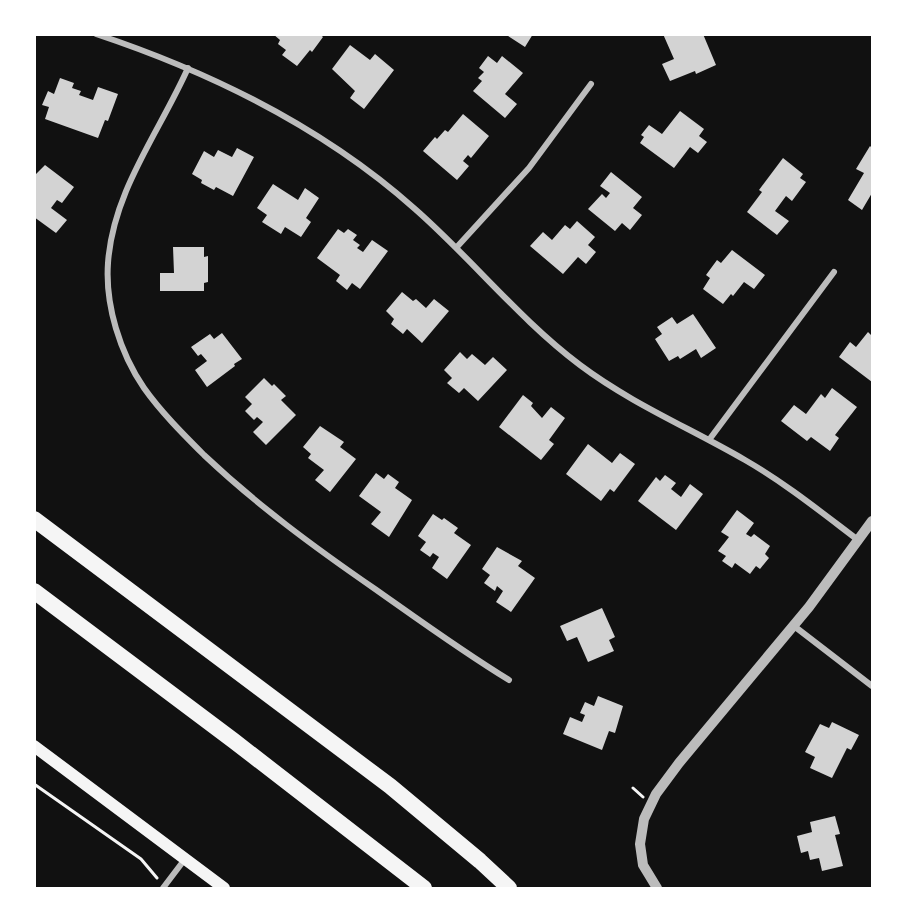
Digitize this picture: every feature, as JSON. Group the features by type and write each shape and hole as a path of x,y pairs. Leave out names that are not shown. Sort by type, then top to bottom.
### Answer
{"highway":[{"path":"34,519 390,786 509,888"},
{"path":"34,591 234,741 424,888"}],"main road":[{"path":"34,746 224,888"}],"street":[{"path":"96,34 188,68 266,106 322,139 360,165 414,208 537,328 578,364 647,409 708,440 783,484 858,540"},
{"path":"188,68 129,183 119,206 112,235 108,266 111,303 122,345 133,370 175,425 255,501 310,544 509,680"},
{"path":"456,248 530,168 591,84"},
{"path":"708,440 834,272"},
{"path":"657,888 647,874 641,855 641,831 656,794 679,763 794,626 873,521"},
{"path":"794,626 873,686"},
{"path":"163,888 185,859"}],"path":[{"path":"34,784 141,859 159,880"}],"building":[{"path":"273,34 320,34 323,37 312,52 310,50 297,66 282,55 286,50 278,44 280,40"},
{"path":"505,34 533,34 525,47"},
{"path":"663,34 703,34 716,65 696,74 695,71 670,81 662,64 674,59"},
{"path":"350,45 370,60 375,54 394,70 364,109 350,98 355,91 332,69"},
{"path":"488,56 497,63 502,56 523,73 505,94 517,104 505,118 473,91 482,81 478,78 484,72 479,68"},
{"path":"60,78 74,83 72,88 81,91 79,95 93,100 98,87 118,94 108,121 105,120 98,138 45,119 49,107 42,105 48,91 54,94"},
{"path":"680,111 704,129 699,136 707,142 698,153 690,147 674,168 640,143 644,137 641,135 649,125 662,134"},
{"path":"463,114 489,136 471,158 468,155 463,161 469,166 457,180 423,151 435,137 437,139 445,130 448,132"},
{"path":"870,146 872,148 872,193 862,210 848,200 864,173 856,169"},
{"path":"237,148 254,157 233,196 216,187 214,190 201,183 202,180 192,174 204,151 214,157 218,150 232,157"},
{"path":"783,158 803,174 800,178 806,182 792,201 786,196 775,211 789,221 777,235 747,212 762,192 759,190"},
{"path":"45,165 74,187 62,203 57,200 51,208 67,220 56,233 34,217 34,176"},
{"path":"611,172 642,197 633,208 642,215 630,230 622,223 615,231 588,209 602,194 606,198 610,193 600,186"},
{"path":"273,184 298,200 305,188 319,198 306,218 311,222 301,237 285,227 281,234 262,222 267,215 257,208"},
{"path":"577,221 595,237 588,245 596,252 586,264 578,257 563,274 530,246 543,232 552,240 565,225 570,229"},
{"path":"338,229 344,233 348,229 357,235 353,240 360,245 357,248 363,252 372,240 388,251 360,289 352,283 347,290 336,281 340,275 317,258"},
{"path":"173,247 204,247 204,257 208,256 208,282 204,283 204,291 160,291 160,273 174,273"},
{"path":"732,250 765,275 754,289 744,282 723,304 703,289 710,278 706,275 717,260 721,263"},
{"path":"402,292 413,301 416,299 426,308 434,299 449,311 422,343 407,329 403,334 391,324 394,319 386,311"},
{"path":"693,314 716,348 701,358 696,349 680,359 678,356 669,361 655,339 662,334 657,327 672,317 677,324"},
{"path":"868,332 872,336 872,382 839,357 850,342 856,347"},
{"path":"222,333 242,359 207,387 195,370 207,361 201,354 198,356 191,347 210,334 214,339"},
{"path":"460,352 467,359 472,354 485,365 493,357 507,370 478,401 464,388 459,393 447,383 452,378 444,370"},
{"path":"264,378 286,396 281,400 296,415 266,445 253,432 263,422 257,417 254,420 245,411 252,404 245,397"},
{"path":"832,388 857,407 835,435 839,438 830,451 811,437 807,441 781,421 794,405 806,414 821,394 825,398"},
{"path":"523,395 533,403 531,406 542,418 551,407 565,418 549,440 554,444 541,460 499,427"},
{"path":"320,426 344,442 340,447 356,459 330,492 315,480 324,470 308,458 311,454 303,447"},
{"path":"588,444 612,463 620,453 635,464 614,492 610,489 601,501 566,474"},
{"path":"376,473 384,479 388,474 399,482 395,488 412,500 389,537 371,524 381,512 359,496"},
{"path":"665,475 676,483 671,489 681,497 690,484 703,494 676,530 638,501 656,477 660,481"},
{"path":"737,510 754,523 746,534 751,537 754,534 770,546 765,554 769,558 760,569 756,566 750,574 735,563 732,568 722,561 726,556 718,551 729,537 721,532"},
{"path":"433,514 442,520 444,518 458,528 454,533 471,545 447,579 432,568 439,557 433,553 430,557 420,550 426,542 418,536"},
{"path":"497,547 522,561 518,566 535,578 511,612 496,602 503,591 497,586 495,591 484,583 490,575 482,569"},
{"path":"602,608 615,637 609,640 614,651 588,662 577,637 567,641 560,626"},
{"path":"598,696 623,706 615,733 609,731 602,750 563,734 570,717 582,722 585,715 580,713 585,702 594,706"},
{"path":"832,722 859,735 851,750 847,748 832,778 810,768 815,757 805,752 820,724 829,728"},
{"path":"835,816 840,834 835,835 843,866 822,871 819,858 810,860 808,851 801,853 797,836 812,832 810,822"}]}
